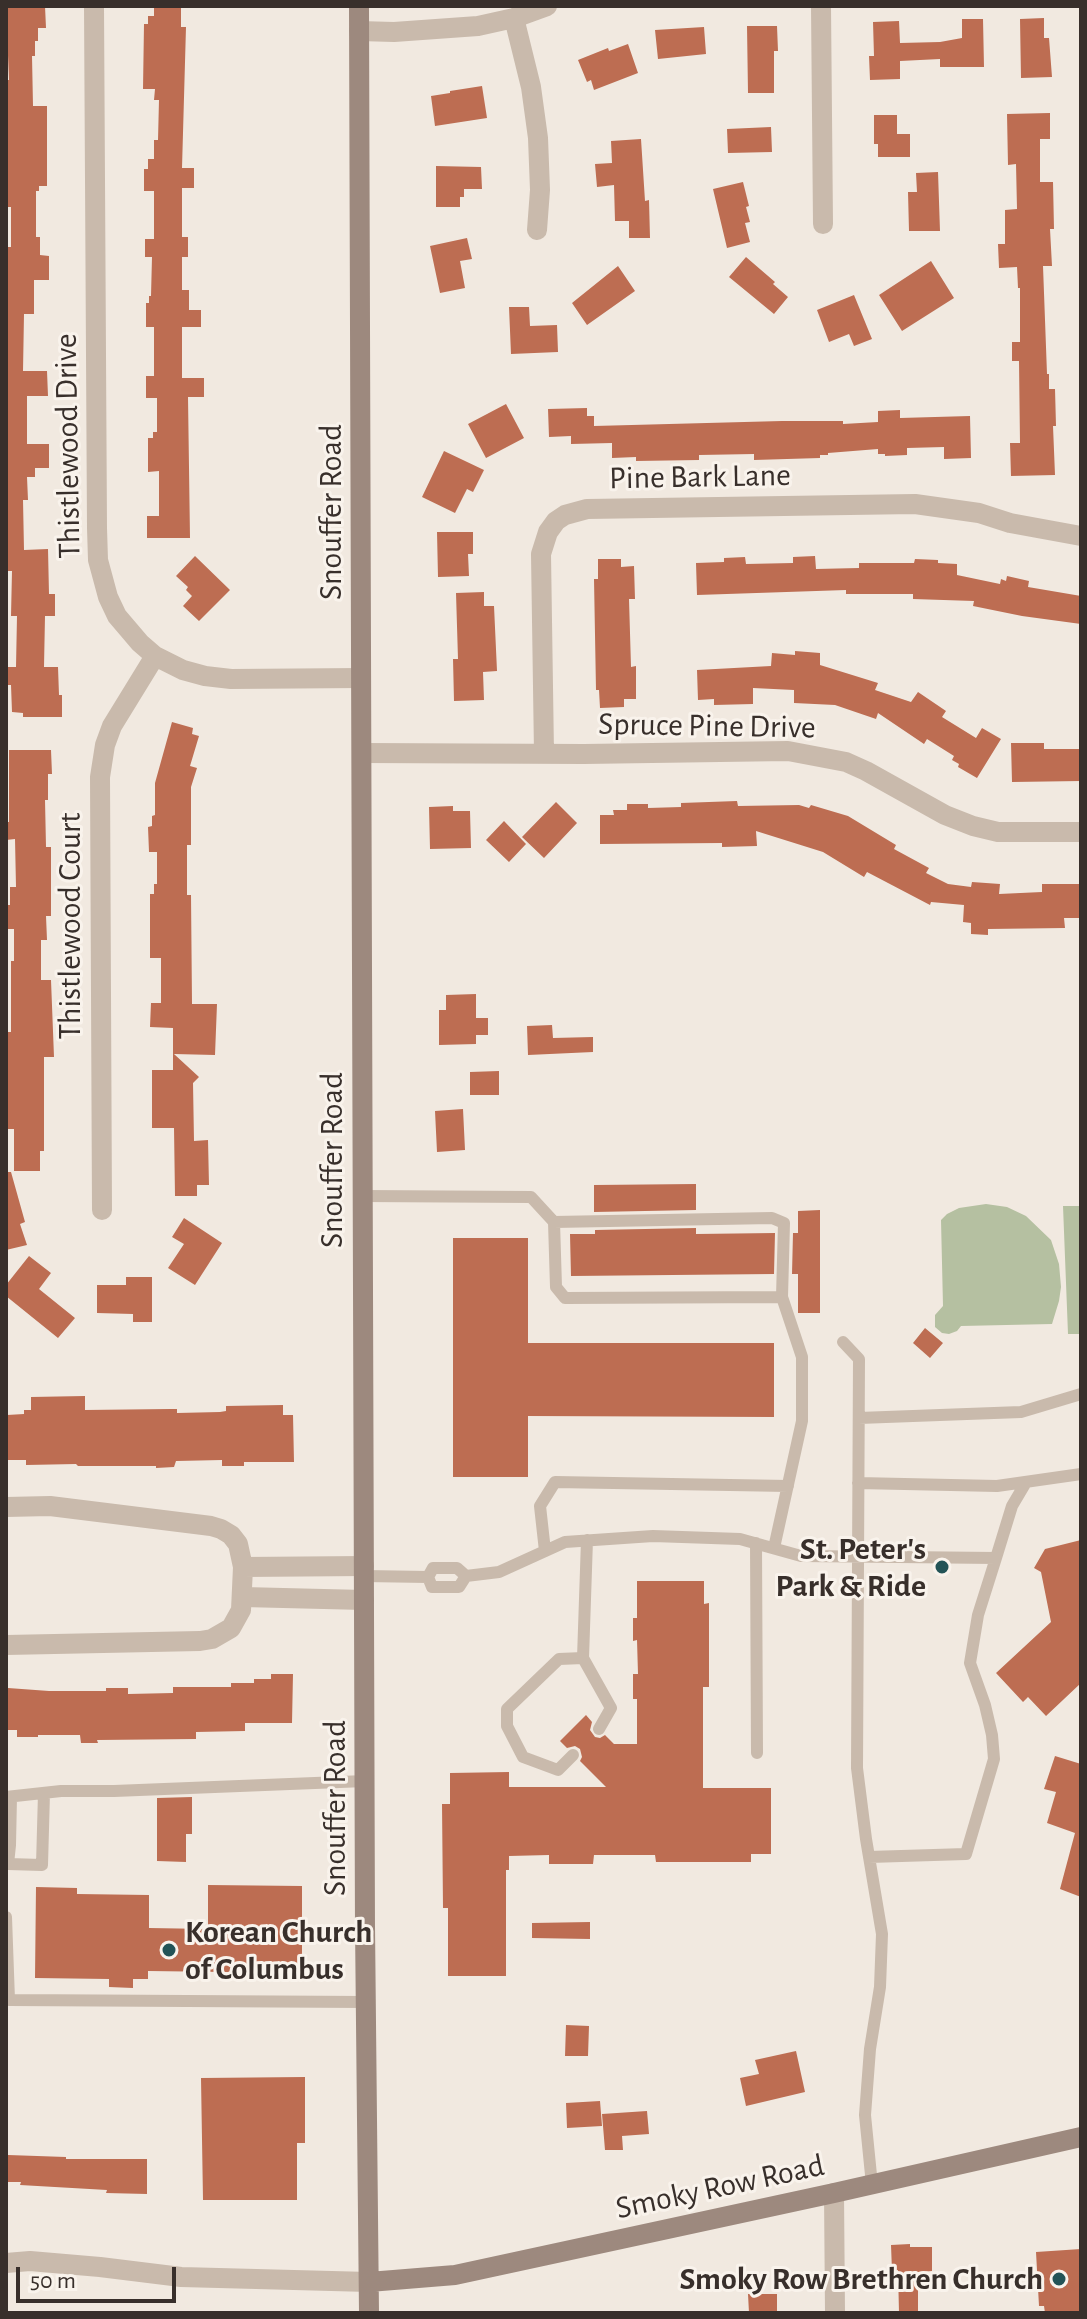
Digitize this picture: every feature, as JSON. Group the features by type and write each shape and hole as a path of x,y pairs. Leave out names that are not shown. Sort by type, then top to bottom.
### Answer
{"main road":[{"name":"Snouffer Road","path":"359,6 365,2002 369,2313"},
{"name":"Smoky Row Road","path":"369,2282 455,2275 1081,2137"}],"street":[{"name":"Thistlewood Drive","path":"94,6 98,560 104,588 117,616 140,643 155,656 183,670 217,678 361,678"},
{"path":"359,31 394,32 478,26 547,6"},
{"path":"821,6 823,224"},
{"path":"514,18 531,87 538,138 540,190 537,230"},
{"name":"Pine Bark Lane","path":"544,753 541,554 548,532 565,515 587,509 915,504 979,513 1010,523 1081,536"},
{"name":"Thistlewood Court","path":"102,1210 100,777 105,745 112,726 155,656"},
{"name":"Spruce Pine Drive","path":"363,753 799,753 846,762 945,815 973,826 998,832 1081,832"},
{"path":"6,1507 50,1506 211,1526 231,1535 238,1544 243,1567 241,1610 231,1628 221,1635 200,1641 6,1645"},
{"path":"243,1567 364,1571"},
{"path":"243,1597 364,1600"},
{"path":"834,2193 835,2313"},
{"path":"6,2263 30,2261 86,2265 181,2277 369,2282"}],"lane":[{"path":"362,1196 531,1197 554,1222 556,1287 565,1298 782,1297"},
{"path":"554,1222 772,1218 784,1223 782,1297 802,1357 802,1421 774,1548"},
{"path":"843,1342 859,1359 857,1768 882,1934 880,1987 870,2049 865,2115 872,2185"},
{"path":"859,1418 1021,1412 1081,1394"},
{"path":"858,1483 997,1486 1081,1474"},
{"path":"545,1551 540,1506 555,1482 788,1486"},
{"path":"869,1857 966,1854 994,1759 985,1705 970,1663 978,1615 1012,1506 1025,1484"},
{"path":"428,1577 433,1568 457,1568 466,1576 499,1572 565,1542 653,1536 740,1539 801,1556 996,1558"},
{"path":"587,1540 583,1658 611,1708 599,1729"},
{"path":"756,1543 757,1753"},
{"path":"364,1571 428,1577"},
{"path":"428,1577 432,1587 459,1587 466,1576"},
{"path":"573,1755 558,1770 523,1757 507,1726 507,1709 559,1659 583,1658"},
{"path":"44,1793 42,1865 7,1864 9,1797 44,1793 365,1781"},
{"path":"6,1917 9,2000 365,2002"}],"green space":[{"path":"986,1204 1007,1207 1026,1216 1051,1240 1059,1264 1061,1287 1052,1324 961,1326 949,1334 935,1327 935,1315 943,1306 941,1220 959,1208"},
{"path":"1063,1206 1081,1206 1081,1334 1068,1334"}],"building":[{"path":"45,6 46,28 38,28 35,56 32,56 33,106 47,106 47,186 39,186 39,191 36,191 36,237 40,237 40,255 49,256 49,280 34,280 34,314 24,314 23,371 47,371 48,396 27,396 27,444 49,444 49,468 35,468 35,477 27,477 28,500 23,500 24,550 48,549 49,594 55,594 55,616 45,616 44,667 58,667 62,717 23,717 23,713 12,712 11,685 6,685 6,667 16,667 17,616 11,616 12,571 6,571 6,247 11,247 11,207 6,207 6,80 9,80 6,7"},
{"path":"154,6 181,6 181,27 186,27 182,168 194,168 194,188 182,188 182,237 188,237 188,257 182,257 182,290 189,290 189,310 201,310 201,327 182,327 182,378 204,378 204,397 188,397 190,538 147,538 147,516 159,516 159,471 148,472 148,438 153,438 153,432 157,432 157,398 146,398 146,376 154,376 154,327 146,327 152,257 145,257 145,239 154,239 154,191 144,191 144,169 148,169 148,159 154,159 159,100 154,100 155,89 143,89 144,24 148,24 148,16 154,16"},
{"path":"1044,18 1044,38 1049,38 1052,77 1021,78 1020,19"},
{"path":"962,19 983,19 984,67 940,67 940,59 900,61 900,79 870,80 869,56 874,56 873,22 899,21 900,43 940,42 962,38"},
{"path":"747,26 777,26 774,93 748,93"},
{"path":"704,27 706,54 658,59 655,30"},
{"path":"628,44 638,73 594,90 591,80 587,82 578,60"},
{"path":"482,86 487,118 435,126 431,96"},
{"path":"1050,113 1050,139 1040,139 1040,182 1053,182 1054,229 1050,229 1052,266 1043,266 1047,374 1049,389 1055,389 1055,475 1011,476 1010,443 1020,443 1019,361 1012,361 1012,342 1020,342 1020,288 1017,267 999,268 998,244 1005,244 1005,210 1017,209 1016,164 1008,165 1007,114"},
{"path":"874,115 897,115 897,134 910,134 910,157 878,157 878,144 874,144"},
{"path":"771,127 772,152 728,153 727,129"},
{"path":"641,139 645,201 649,200 650,238 629,238 629,221 615,221 614,185 597,187 595,164 612,163 611,141"},
{"path":"436,166 481,167 482,189 464,189 460,207 436,207"},
{"path":"938,172 940,231 909,231 908,192 917,192 916,173"},
{"path":"743,182 749,206 746,207 750,222 745,223 750,242 727,248 713,189"},
{"path":"467,238 472,259 460,261 465,288 440,293 430,246"},
{"path":"746,257 788,297 774,314 729,277"},
{"path":"931,261 954,298 902,331 879,295"},
{"path":"618,266 635,291 587,325 572,303"},
{"path":"854,295 872,339 854,346 849,334 829,342 817,310"},
{"path":"509,307 529,307 530,326 557,325 558,352 511,354"},
{"path":"506,404 524,438 486,458 468,424"},
{"path":"587,408 587,416 594,416 594,426 782,421 843,421 843,424 878,422 878,411 900,410 900,418 970,416 971,458 944,459 944,447 907,448 907,455 885,456 878,454 878,449 828,453 820,455 820,458 754,460 754,454 699,455 699,460 636,461 636,457 612,458 612,443 571,444 571,436 549,437 548,409"},
{"path":"444,451 484,470 473,492 467,489 455,513 422,497"},
{"path":"437,532 473,532 473,554 468,554 469,576 438,577"},
{"path":"195,556 230,590 199,621 183,606 192,596 186,590 188,587 176,576"},
{"path":"815,556 816,569 859,568 859,563 938,560 938,563 957,564 957,575 1000,584 1001,579 1006,581 1007,576 1029,581 1028,587 1081,596 1081,624 973,606 974,601 913,599 913,594 846,594 846,590 697,595 696,563 724,562 724,558 745,557 746,564 793,563 793,557"},
{"path":"598,559 621,559 621,567 634,566 635,599 629,599 631,667 636,666 636,699 624,699 624,707 600,708 599,690 596,690 594,579 598,579"},
{"path":"484,592 484,606 494,606 497,671 483,672 484,700 454,701 453,659 458,659 456,593"},
{"path":"795,651 820,653 820,665 878,683 875,690 911,702 918,692 946,711 942,717 976,738 982,728 1001,739 977,778 958,767 959,764 952,760 954,756 927,739 924,744 878,713 876,719 835,705 794,703 794,690 753,688 753,704 714,705 714,699 698,700 697,670 771,666 772,653 795,655"},
{"path":"172,722 193,728 192,734 199,736 190,766 197,768 191,787 191,845 187,845 187,895 191,895 192,1004 217,1004 215,1055 174,1054 199,1077 193,1083 194,1141 208,1140 209,1185 197,1185 197,1196 175,1196 174,1128 152,1128 152,1070 173,1070 173,1028 150,1027 151,1003 161,1003 161,958 150,958 150,894 154,894 154,884 157,884 157,852 149,852 148,827 152,826 152,816 155,815 155,783"},
{"path":"1011,743 1044,743 1044,749 1081,749 1081,781 1012,782"},
{"path":"9,750 51,750 52,774 48,774 48,800 45,800 46,847 51,847 51,916 46,916 47,940 41,940 41,980 51,980 54,1057 44,1057 44,1151 40,1151 40,1171 14,1171 14,1129 6,1129 6,1032 11,1032 11,961 14,961 14,929 7,929 7,905 10,905 10,887 16,887 15,839 6,840"},
{"path":"737,801 738,806 799,805 809,808 811,805 848,816 896,845 894,849 929,868 926,873 948,884 971,887 972,882 1000,884 999,894 1042,892 1042,884 1081,884 1081,918 1064,918 1065,928 988,929 988,935 971,934 971,923 963,922 964,905 931,902 930,905 867,872 864,877 823,852 756,831 757,846 722,847 722,843 600,844 600,815 614,815 613,810 627,810 627,804 648,804 648,808"},
{"path":"556,802 577,823 544,858 522,837"},
{"path":"453,806 453,811 470,811 471,848 430,849 429,807"},
{"path":"504,821 526,844 509,862 486,840"},
{"path":"476,994 476,1018 488,1018 488,1035 476,1035 476,1044 439,1045 439,1010 446,1010 446,995"},
{"path":"552,1025 553,1038 593,1037 593,1052 528,1055 527,1026"},
{"path":"499,1071 499,1095 470,1095 470,1072"},
{"path":"463,1109 465,1150 437,1152 435,1111"},
{"path":"6,1172 11,1172 25,1222 20,1224 27,1245 6,1250"},
{"path":"696,1184 696,1210 594,1212 594,1185"},
{"path":"820,1210 820,1313 798,1313 798,1274 792,1274 793,1233 798,1233 798,1211"},
{"path":"184,1218 222,1243 195,1285 168,1268 184,1244 172,1237"},
{"path":"696,1228 696,1234 775,1233 774,1274 571,1276 570,1234 595,1234 595,1230"},
{"path":"453,1238 528,1238 528,1343 774,1343 774,1417 528,1416 528,1477 453,1477"},
{"path":"29,1256 51,1273 39,1289 75,1318 58,1338 6,1296 6,1285"},
{"path":"126,1277 152,1277 152,1322 133,1322 133,1314 97,1313 97,1285 126,1285"},
{"path":"925,1328 943,1343 930,1358 913,1343"},
{"path":"85,1396 85,1410 220,1412 226,1411 226,1406 283,1405 283,1415 293,1415 294,1462 244,1462 244,1466 222,1466 222,1460 176,1461 174,1467 156,1468 26,1465 26,1460 7,1460 7,1415 24,1414 24,1410 31,1410 31,1397"},
{"path":"1081,1540 1081,1683 1046,1716 1028,1697 1023,1702 996,1673 1051,1622 1041,1572 1034,1568 1045,1549"},
{"path":"637,1581 704,1581 704,1604 709,1603 709,1687 703,1687 703,1788 771,1788 771,1854 751,1854 751,1862 656,1862 655,1855 594,1855 593,1864 549,1864 549,1855 509,1856 509,1870 506,1870 506,1976 448,1976 448,1908 443,1908 442,1804 450,1804 450,1773 509,1772 509,1787 606,1787 580,1761 580,1749 575,1746 567,1748 560,1741 586,1715 592,1722 590,1730 595,1737 605,1735 614,1744 637,1744 637,1699 633,1699 633,1674 638,1674 637,1640 633,1641 633,1618 637,1618"},
{"path":"271,1674 293,1674 292,1723 245,1723 245,1731 196,1732 196,1739 97,1740 98,1743 81,1743 80,1735 17,1737 17,1730 8,1730 8,1688 106,1691 106,1688 128,1688 128,1694 173,1693 173,1687 231,1687 231,1683 271,1679"},
{"path":"1055,1756 1081,1764 1081,1897 1060,1889 1075,1833 1047,1823 1056,1792 1044,1789"},
{"path":"192,1797 192,1834 186,1834 186,1862 157,1861 157,1798"},
{"name":"Korean Church of Columbus","path":"208,1885 302,1886 302,1973 148,1971 148,1979 133,1979 133,1988 109,1987 109,1979 35,1978 36,1887 77,1888 77,1894 149,1895 149,1928 208,1929"},
{"path":"590,1922 590,1939 532,1938 532,1923"},
{"path":"566,2025 589,2026 588,2056 565,2056"},
{"path":"796,2051 805,2092 746,2106 740,2078 759,2074 755,2060"},
{"path":"305,2077 305,2143 297,2143 297,2200 203,2200 201,2078"},
{"path":"600,2101 602,2126 567,2128 566,2103"},
{"path":"647,2111 649,2134 622,2136 623,2150 605,2150 602,2114"},
{"path":"8,2155 147,2159 147,2194 106,2193 107,2190 7,2182"},
{"path":"910,2244 910,2247 932,2247 932,2271 918,2272 918,2313 899,2313 898,2270 892,2271 891,2245"},
{"name":"Smoky Row Brethren Church","path":"1081,2249 1081,2313 1045,2313 1044,2306 1039,2306 1036,2252"},
{"path":"748,2294 777,2294 777,2313 749,2313"}],"place":[{"name":"St. Peter's Park & Ride","path":"942,1567"},
{"name":"Korean Church of Columbus","path":"169,1950"},
{"name":"Smoky Row Brethren Church","path":"1059,2279"}]}
